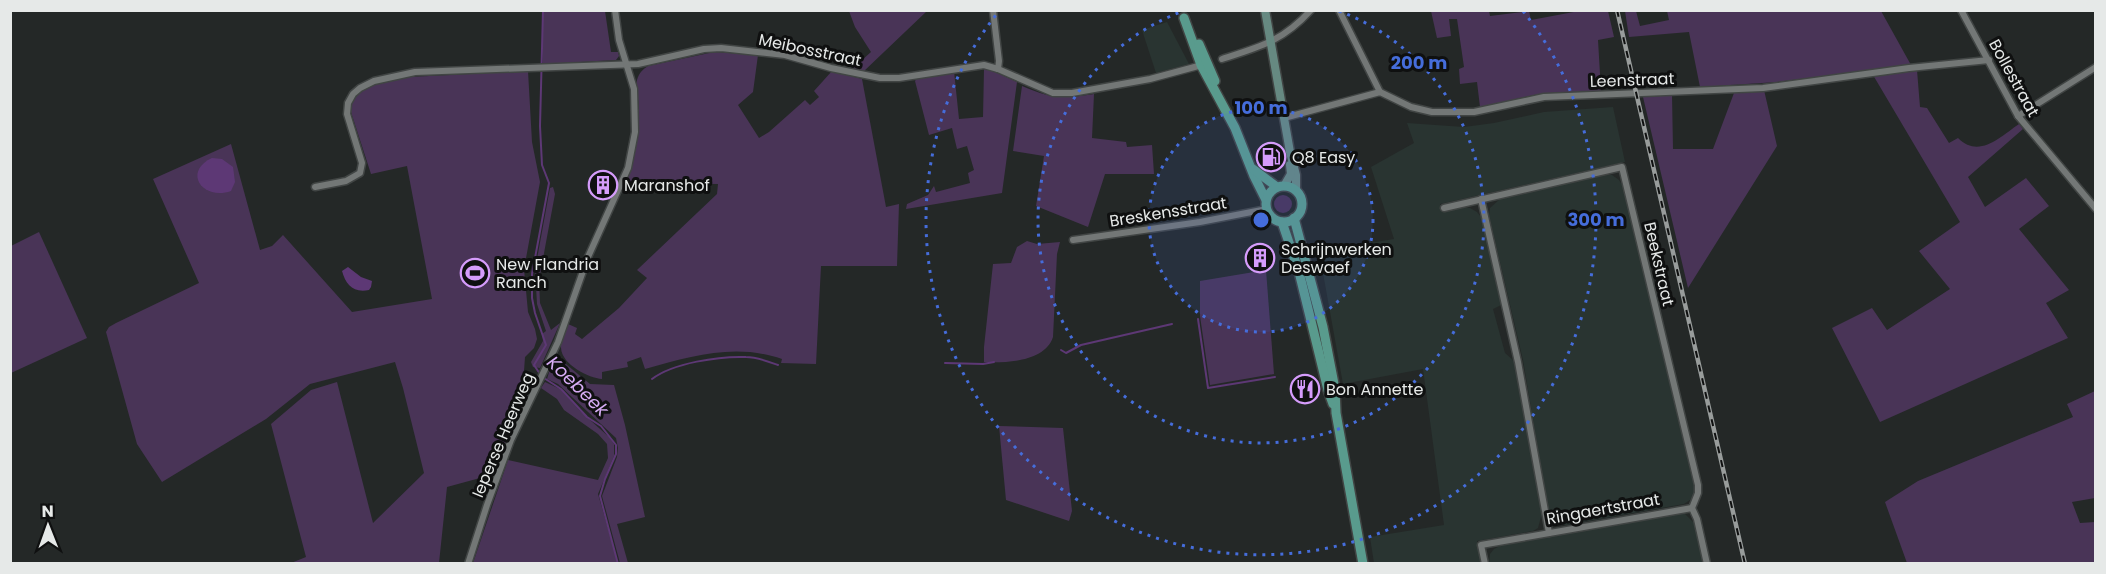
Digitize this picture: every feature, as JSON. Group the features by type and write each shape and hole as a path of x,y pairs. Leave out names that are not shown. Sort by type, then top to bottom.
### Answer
{"main road":[{"path":"1182,14 1273,218 1282,222 1294,218 1302,208 1300,195 1296,190 1280,186 1253,169"},
{"path":"1266,204 1271,191 1280,186"},
{"path":"1294,218 1323,327 1363,564"},
{"path":"1282,222 1299,272 1328,390 1336,413"}],"street":[{"name":"Ieperse Heerweg","path":"468,564 511,440 558,342 588,257 628,168 635,132 636,111 634,89 619,40 615,10"},
{"path":"993,10 998,69"},
{"path":"1265,10 1296,175 1296,190"},
{"path":"1222,59 1271,43 1302,21 1311,10"},
{"path":"1284,118 1380,92 1339,10"},
{"name":"Bollestraat","path":"1962,10 2018,116 2096,209"},
{"name":"Meibosstraat","path":"315,187 346,181 360,173 362,163 347,114 348,103 353,94 360,87 374,81 415,72 638,64 704,49 721,48 785,55 831,68 880,78 899,78 984,65 1053,93 1072,93 1150,80 1205,64"},
{"name":"Leenstraat","path":"1380,92 1412,107 1432,112 1474,112 1544,97 1763,87 1989,60"},
{"path":"2018,116 2096,67"},
{"path":"1280,186 1291,174 1290,152"},
{"name":"Beekstraat","path":"1444,208 1622,167 1698,485 1698,493 1692,508"},
{"path":"1481,199 1518,362 1549,533"},
{"name":"Breskensstraat","path":"1073,240 1200,222 1266,204"},
{"path":"1692,508 1697,519 1707,564"},
{"name":"Ringaertstraat","path":"1485,564 1481,545 1692,508"}],"shaded area":[{"path":"543,11 605,11 611,52 618,52 619,56 616,60 543,64"},
{"path":"849,11 927,11 863,72 852,69 871,52 855,27"},
{"path":"1431,11 1489,11 1490,16 1529,11 1531,20 1579,11 1608,11 1614,37 1598,40 1601,91 1539,94 1480,107 1477,82 1460,84 1459,69 1464,67 1457,19 1449,19 1451,36 1437,38"},
{"path":"1625,11 1636,11 1640,26 1669,20 1667,11 1881,11 1911,65 1777,82 1700,87 1689,32 1629,37"},
{"path":"1167,22 1189,64 1156,73 1142,30"},
{"path":"714,52 758,55 753,92 738,105 759,138 805,100 810,105 819,97 814,91 832,71 862,79 886,207 899,204 897,266 821,266 816,364 781,363 782,359 765,354 730,352 697,356 645,369 641,357 627,362 628,367 602,372 602,379 590,376 577,370 563,354 561,342 568,324 577,328 575,334 582,339 619,308 647,278 637,270 717,194 718,184 626,182 635,155 638,136 637,80 648,66"},
{"path":"984,69 1017,82 1002,193 906,209 907,204 928,195 934,186 936,192 970,183 968,173 974,170 967,146 957,149 952,128 929,135 915,81 917,78 954,71 959,119 983,117"},
{"path":"1917,70 1920,107 1927,108 1949,143 1958,138 1966,144 1982,146 1997,140 2019,124 2023,129 1968,177 1985,207 2026,178 2049,206 2019,229 2069,290 2046,303 2068,338 1880,422 1832,328 1872,308 1887,330 1950,289 1919,251 1960,222 1873,75"},
{"path":"528,71 532,142 540,182 524,269 528,312 537,339 534,348 525,357 524,371 536,381 491,475 447,487 439,563 291,563 306,557 271,424 311,390 337,382 373,523 424,473 395,362 310,384 266,419 162,482 137,444 106,332 116,323 199,283 153,179 231,144 260,250 272,246 283,235 352,312 432,299 407,166 371,174 349,106 362,89 390,80"},
{"path":"1022,86 1057,97 1094,94 1092,138 1126,142 1127,147 1152,145 1154,174 1105,174 1088,227 1036,206 1044,156 1013,151"},
{"path":"1764,90 1777,146 1688,288 1643,97 1672,95 1673,149 1713,149 1734,93"},
{"path":"1613,107 1625,162 1440,204 1442,212 1463,207 1470,208 1481,217 1501,305 1493,309 1505,353 1514,361 1542,513 1538,528 1533,531 1477,541 1481,563 1374,563 1370,537 1444,525 1423,369 1343,384 1319,251 1394,239 1371,167 1414,143 1407,123 1464,127 1544,112"},
{"path":"212,158 222,159 233,167 235,182 231,191 212,192 200,184 197,177 198,170"},
{"path":"1605,174 1612,175 1623,186 1694,493 1684,504 1566,525 1558,524 1549,514 1523,360 1489,215 1490,208 1500,199"},
{"path":"553,187 555,194 539,280 540,303 551,330 560,323 540,368 533,367 531,362 543,341 542,334 546,331 537,304 535,270 550,188"},
{"path":"1279,195 1287,195 1292,200 1290,211 1279,213 1274,208 1274,200"},
{"path":"39,232 87,338 11,373 11,246"},
{"path":"1027,241 1037,244 1060,242 1057,254 1053,337 1042,352 1033,356 1013,361 984,362 993,264 1011,263 1017,247"},
{"path":"348,267 361,277 372,281 369,290 354,289 348,284 342,271"},
{"path":"1266,270 1274,374 1210,385 1200,316 1200,281"},
{"path":"557,360 561,360 590,384 614,385 645,517 617,524 628,563 620,563 602,496 617,457 616,438 558,384 547,379 550,369"},
{"path":"545,382 560,389 614,444 614,456 598,494 618,563 473,563 508,460 598,480 608,458 607,444 598,434 564,410 557,399 541,388"},
{"path":"2095,391 2095,498 2072,502 2080,523 2095,522 2095,563 1907,563 1885,502 1918,481 2073,417 2067,404"},
{"path":"999,426 1063,428 1072,511 1069,521 1006,500"},
{"path":"1677,513 1685,514 1695,524 1704,563 1489,564 1490,554 1502,545"}],"waterway":[{"name":"Koebeek","path":"540,374 534,365 546,345 532,298 532,274 549,183 542,165 540,126 543,10"},
{"path":"1198,319 1208,388 1275,377"},
{"path":"1061,350 1066,353 1081,345 1172,324"},
{"path":"652,379 661,373 684,365 723,358 754,358 778,365"},
{"path":"945,363 994,362"},
{"name":"Koebeek","path":"544,378 561,389 587,417 601,426 616,445 616,454 600,496 618,564"}],"railway":[{"path":"1617,10 1745,564"}],"place":[{"name":"Q8 Easy","path":"1271,157"},
{"name":"Maranshof","path":"603,185"},
{"name":"Schrijnwerken Deswaef","path":"1260,258"},
{"name":"New Flandria Ranch","path":"475,273"},
{"name":"Bon Annette","path":"1305,389"}]}
